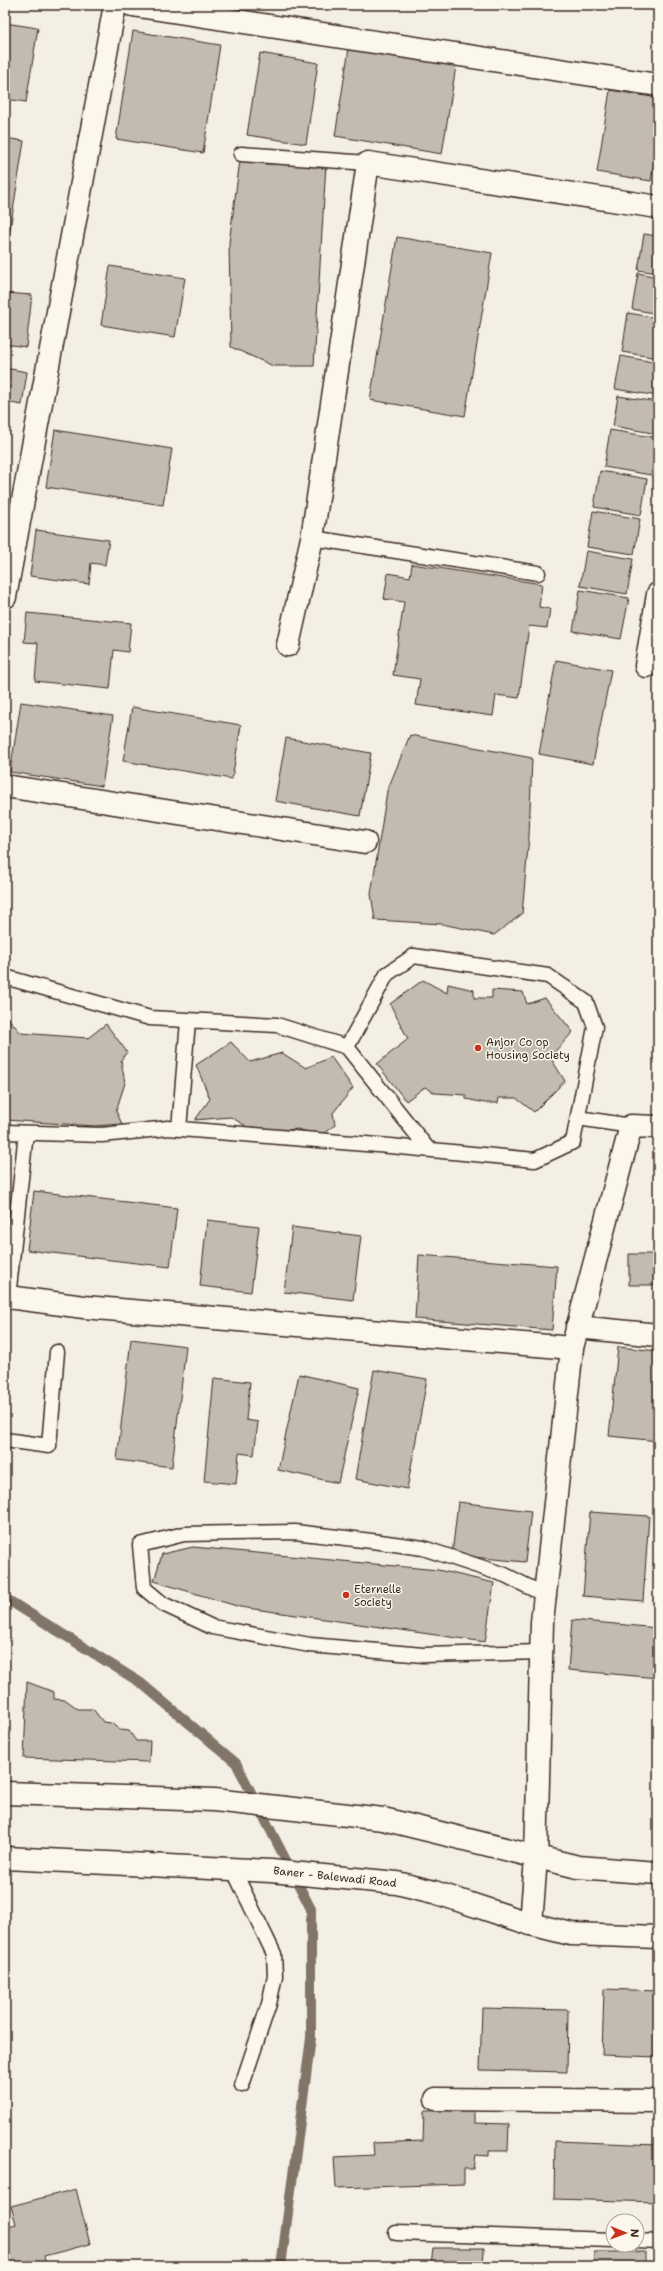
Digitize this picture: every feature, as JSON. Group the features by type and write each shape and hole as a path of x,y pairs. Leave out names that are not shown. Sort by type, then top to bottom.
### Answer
{"street":[{"path":"5,597 115,5"},
{"path":"132,5 658,85"},
{"path":"288,645 312,538 368,163 658,207"},
{"path":"646,666 658,594"},
{"path":"5,786 365,842"},
{"path":"531,1924 536,1858 541,1652 545,1595 572,1348 631,1126 658,1128"},
{"path":"7,1297 84,1307 572,1348"},
{"path":"577,1327 658,1335"},
{"path":"5,1793 229,1801 383,1819 536,1858 578,1867 658,1873"},
{"name":"Baner - Balewadi Road","path":"5,1858 271,1871 397,1883 434,1892 531,1924 571,1934 658,1937"},
{"path":"436,2099 658,2102"}],"lane":[{"path":"241,154 368,163"},
{"path":"312,538 538,573"},
{"path":"5,1132 102,1135 180,1129 428,1149 535,1160 573,1142 596,1027 586,1002 548,976 414,956 387,974 347,1047"},
{"path":"5,977 150,1018 277,1025 347,1047 428,1149"},
{"path":"180,1129 188,1021"},
{"path":"578,1118 631,1126"},
{"path":"7,1297 26,1133"},
{"path":"5,1440 49,1446 58,1352"},
{"path":"541,1652 423,1655 310,1645 212,1627 163,1604 144,1588 140,1546 184,1534 295,1532 380,1542 423,1548 505,1575 545,1595"},
{"path":"233,1869 274,1954 275,1976 270,2004 242,2085"},
{"path":"396,2232 605,2240"},
{"path":"645,2241 658,2242"}],"building":[{"path":"5,23 38,28 26,102 5,99"},
{"path":"133,31 220,45 203,153 116,139"},
{"path":"349,48 456,66 442,154 335,136"},
{"path":"260,53 318,63 306,144 247,135"},
{"path":"610,90 658,98 658,140 651,181 597,172"},
{"path":"5,138 24,141 5,261"},
{"path":"240,160 266,164 326,164 314,366 273,366 231,347 229,243"},
{"path":"644,234 658,236 658,273 638,270"},
{"path":"397,237 492,253 465,416 370,400"},
{"path":"110,266 185,278 175,337 101,325"},
{"path":"638,273 658,277 658,314 632,309"},
{"path":"5,293 32,295 26,347 5,344"},
{"path":"628,313 658,318 658,358 622,352"},
{"path":"621,356 658,363 658,396 615,389"},
{"path":"5,368 27,372 22,405 5,402"},
{"path":"618,396 658,402 658,434 613,426"},
{"path":"55,430 172,449 163,505 46,487"},
{"path":"610,430 658,438 651,475 604,467"},
{"path":"600,471 647,479 641,515 594,507"},
{"path":"593,511 640,519 634,554 587,547"},
{"path":"36,530 109,540 105,565 91,563 89,584 30,576"},
{"path":"586,551 633,559 627,594 580,586"},
{"path":"412,564 542,584 539,607 550,609 547,628 529,626 519,698 496,695 493,716 416,705 420,679 393,675 404,602 384,599 388,573 410,577"},
{"path":"580,590 629,598 621,639 573,631"},
{"path":"27,613 131,623 128,652 114,650 110,689 35,681 38,643 24,642"},
{"path":"556,660 611,670 593,764 539,754"},
{"path":"21,702 113,716 102,786 10,772"},
{"path":"132,707 241,725 232,779 123,761"},
{"path":"410,735 532,758 529,836 522,914 494,935 442,924 375,920 371,894 387,791"},
{"path":"286,738 371,753 360,816 275,801"},
{"name":"Anjor Co op Housing Society","path":"423,980 447,993 448,984 474,990 474,998 492,998 492,990 523,992 527,1004 545,998 573,1032 550,1057 565,1081 534,1112 516,1098 499,1098 498,1103 485,1103 466,1099 466,1095 435,1093 425,1087 406,1101 377,1064 408,1039 390,1004"},
{"path":"5,1015 21,1033 88,1038 106,1024 127,1052 121,1060 125,1083 116,1111 122,1124 94,1126 5,1120"},
{"path":"231,1042 250,1062 282,1053 306,1068 331,1057 353,1088 333,1113 335,1125 320,1136 298,1129 275,1131 249,1128 231,1117 195,1120 210,1099 196,1065"},
{"path":"34,1191 177,1208 170,1267 27,1250"},
{"path":"207,1220 259,1226 251,1292 200,1286"},
{"path":"292,1227 361,1236 353,1300 284,1292"},
{"path":"629,1254 658,1254 658,1285 629,1285"},
{"path":"419,1255 557,1266 552,1330 415,1319"},
{"path":"131,1339 186,1346 172,1467 117,1460"},
{"path":"618,1347 658,1351 658,1441 609,1436"},
{"path":"374,1370 427,1379 407,1489 355,1479"},
{"path":"299,1374 359,1388 338,1483 278,1470"},
{"path":"214,1378 250,1382 246,1420 258,1422 254,1455 239,1453 236,1484 204,1481"},
{"path":"458,1502 531,1511 525,1562 452,1555"},
{"path":"590,1512 649,1516 643,1601 583,1596"},
{"path":"658,1513 658,1548 655,1542 654,1525"},
{"name":"Eternelle Society","path":"193,1547 438,1570 494,1583 485,1642 240,1607 154,1581 162,1554"},
{"path":"572,1620 658,1628 658,1678 568,1670"},
{"path":"27,1682 54,1692 54,1699 66,1700 78,1709 93,1709 103,1722 111,1723 120,1730 129,1731 136,1741 150,1741 149,1762 24,1758"},
{"path":"604,1989 658,1991 658,2057 602,2055"},
{"path":"482,2008 568,2010 567,2072 480,2070"},
{"path":"474,2110 474,2123 509,2124 508,2151 489,2151 489,2156 475,2155 473,2169 464,2169 464,2184 336,2188 334,2157 374,2155 373,2143 423,2141 424,2111"},
{"path":"555,2141 658,2145 658,2202 554,2199"},
{"path":"76,2189 90,2244 44,2256 46,2266 5,2266 5,2227 16,2224 11,2206"},
{"path":"433,2248 484,2248 483,2266 431,2266"},
{"path":"594,2252 645,2253 645,2266 594,2266"}],"waterway":[{"path":"5,1598 141,1683 236,1763 311,1909 311,2038 281,2266"}],"place":[{"name":"Anjor Co op Housing Society","path":"478,1048"},
{"name":"Eternelle Society","path":"346,1595"}]}
